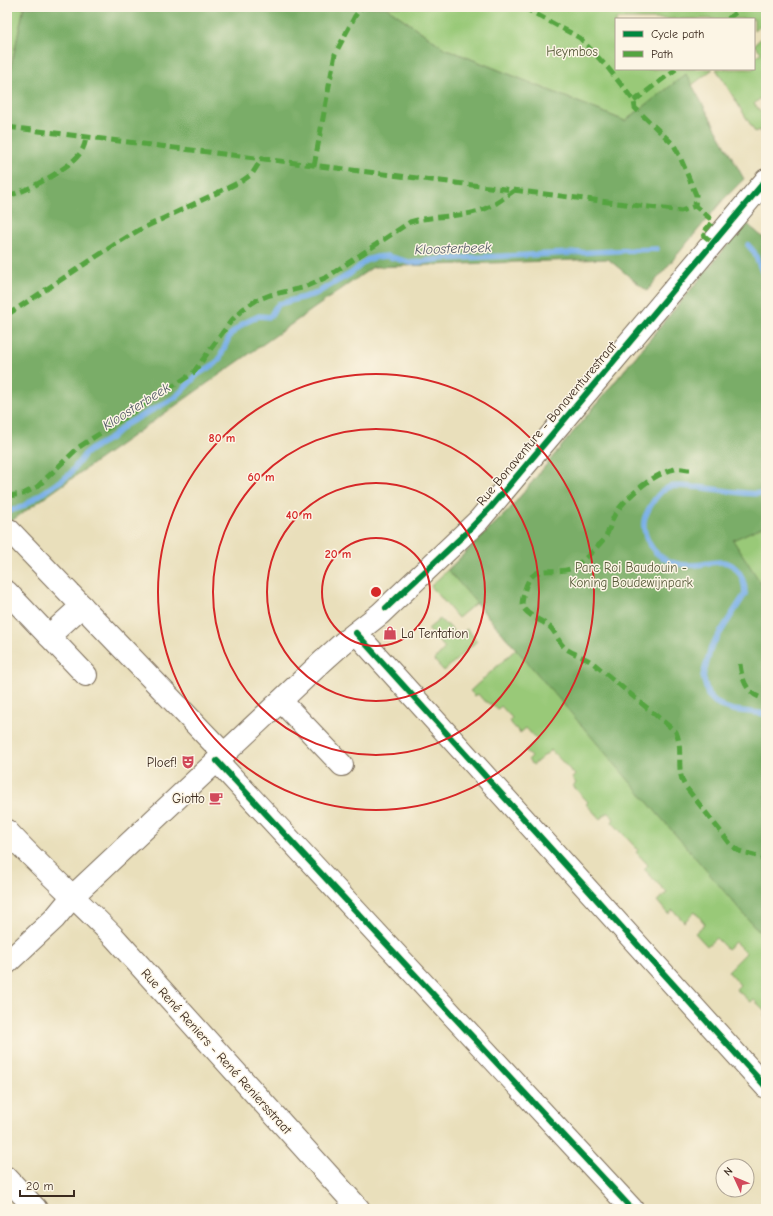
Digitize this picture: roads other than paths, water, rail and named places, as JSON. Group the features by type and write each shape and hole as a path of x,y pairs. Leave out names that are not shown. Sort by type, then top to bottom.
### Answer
{"street":[{"name":"Rue Bonaventure - Bonaventurestraat","path":"7,963 54,919 73,896 338,647 380,614 487,511 762,193"},
{"path":"9,530 82,606 632,1209"},
{"path":"7,592 86,675"},
{"path":"49,636 82,606"},
{"path":"356,633 766,1087"},
{"path":"281,701 342,765"},
{"name":"Rue René Reniers - René Reniersstraat","path":"7,831 42,868 73,896 127,951 359,1209"},
{"path":"7,1178 36,1209"}],"waterway":[{"name":"Kloosterbeek","path":"748,245 754,252 766,281"},
{"name":"Kloosterbeek","path":"7,512 22,507 69,475 85,454 111,438 125,425 176,397 197,375 219,360 230,335 244,323 259,316 270,317 279,304 315,294 350,274 367,260 387,256 412,263 441,259 657,249"},
{"name":"Kloosterbeek","path":"766,493 739,493 684,486 669,487 661,492 651,504 645,517 644,524 646,537 652,549 662,557 674,563 687,565 716,562 729,563 740,574 744,584 745,594 711,647 703,676 708,695 715,702 733,710 766,714"}],"place":[{"name":"La Tentation","path":"390,633"},
{"name":"Ploef!","path":"188,762"},
{"name":"Giotto","path":"216,798"}],"park label":[{"name":"Heymbos","path":"572,51"},
{"name":"Parc Roi Baudouin - Koning Boudewijnpark","path":"631,574"}]}
